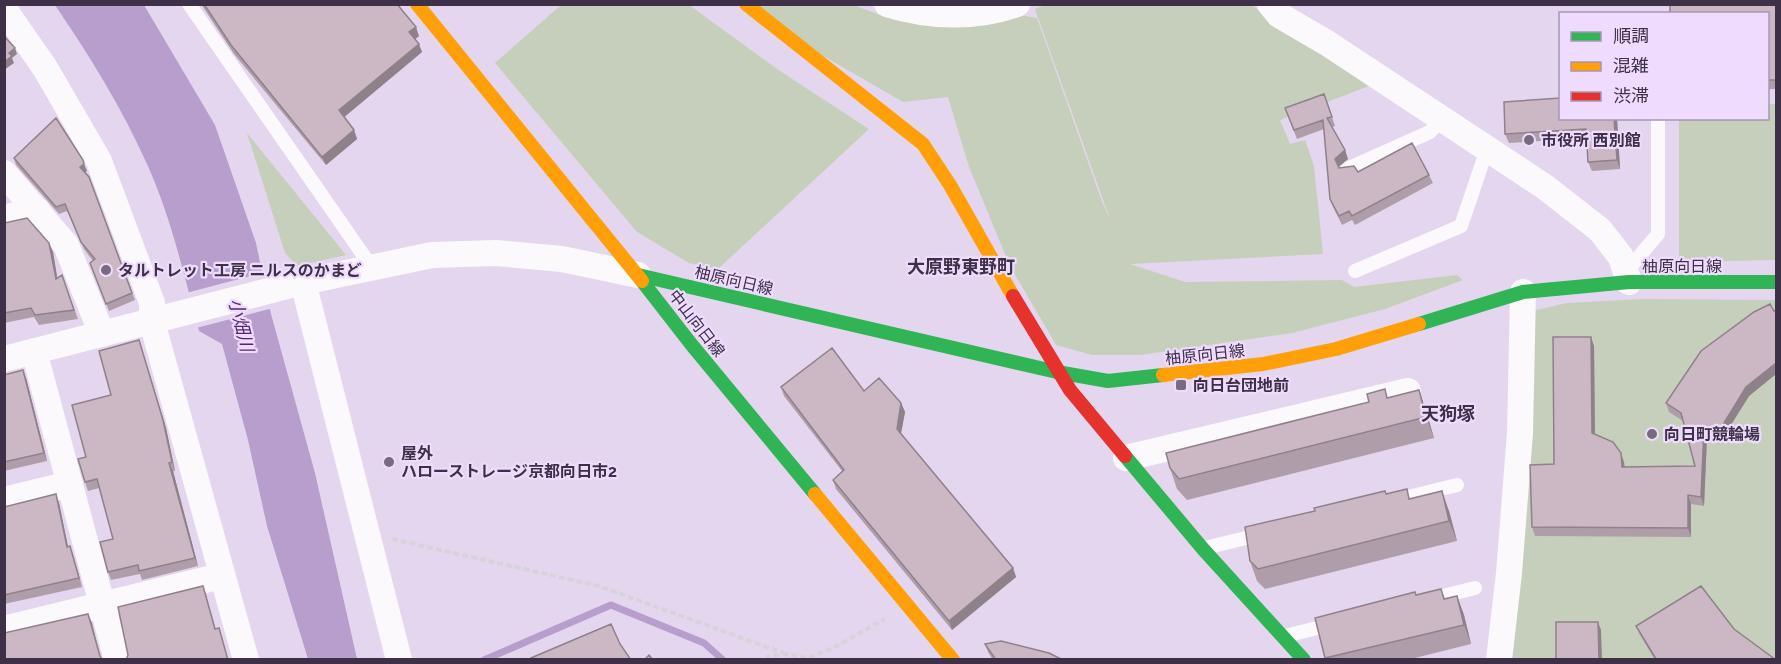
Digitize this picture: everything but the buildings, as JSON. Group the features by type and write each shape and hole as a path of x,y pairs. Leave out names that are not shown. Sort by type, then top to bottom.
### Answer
{"main road":[{"name":"中山向日線","path":"417,4 639,275 692,344 953,660"},
{"path":"746,4 923,144 950,185 1057,372 1203,549 1304,660"},
{"name":"柚原向日線","path":"639,275 1057,372 1107,381 1263,364 1336,349 1523,292 1628,277 1776,282"}],"street":[{"path":"887,4 928,14 966,15 1017,4"},
{"path":"1270,4 1279,15 1545,187 1600,230 1620,256 1628,277"},
{"path":"4,9 45,68 99,161 152,303 161,319 222,576 246,660"},
{"path":"4,173 66,245 102,334"},
{"path":"4,218 37,210"},
{"path":"4,359 297,284 432,255 496,254 562,259 639,275"},
{"path":"297,284 399,660"},
{"path":"1499,660 1509,573 1520,433 1523,292"},
{"path":"34,351 117,660"},
{"path":"1126,458 1408,391"},
{"path":"4,500 70,484"},
{"path":"4,629 222,576"}],"lane":[{"path":"189,4 373,269"},
{"path":"1347,170 1430,132 1441,119"},
{"path":"1628,277 1658,234 1658,120"},
{"path":"1355,271 1461,226 1487,149"},
{"path":"1376,505 1457,485"},
{"path":"1203,549 1272,531"},
{"path":"1408,605 1475,588"},
{"path":"1284,636 1351,619"}],"path":[{"path":"368,540 380,537 599,586 786,654 807,658 833,648 893,614"},
{"path":"767,660 769,656 786,654"}],"green space":[{"path":"1047,4 1252,5 1271,21 1368,79 1369,86 1280,120 1290,144 1305,140 1314,166 1323,254 1130,264 1185,282 1342,280 1354,287 1457,275 1463,280 1385,309 1292,333 1140,355 1092,355 1056,345 1010,266 969,167 948,97 903,102 813,50 758,5 853,5 894,20 940,26 1019,15 1037,18 1111,222 1035,9"},
{"path":"561,5 689,5 780,71 869,129 718,269 689,263 637,232 495,63"},
{"path":"1769,104 1776,104 1776,260 1679,262 1679,120 1769,120"},
{"path":"247,133 346,255 297,266 285,253"},
{"name":"向日町競輪場","path":"1642,299 1776,300 1776,659 1509,660 1532,311 1567,303"}],"water":[{"name":"小畑川","path":"55,5 144,5 215,125 256,243 271,314 315,473 357,659 308,659 267,526 248,440 222,344 199,331 170,225 156,184 127,123 104,82"}],"pier":[{"path":"265,272 273,308 196,328 186,293"}],"waterway":[{"path":"484,660 611,605 704,643 723,660"}],"traffic: fast":[{"path":"638,275 1057,372 1108,381 1163,375"},
{"path":"642,281 815,494"},
{"path":"1419,324 1523,292 1629,282 1776,282"},
{"path":"1125,456 1203,549 1304,660"}],"traffic: slow":[{"path":"417,4 642,281"},
{"path":"746,4 923,144 950,185 1013,296"},
{"path":"1163,375 1263,364 1336,349 1419,324"},
{"path":"815,494 953,660"}],"traffic: jam":[{"path":"1013,296 1070,390 1125,456"}],"place":[{"name":"市役所 西別館","path":"1529,140"},
{"name":"タルトレット工房 ニルスのかまど","path":"106,270"},
{"name":"向日台団地前","path":"1181,385"},
{"name":"向日町競輪場","path":"1652,434"},
{"name":"屋外 ハローストレージ京都向日市2","path":"389,462"}],"district":[{"name":"大原野東野町","path":"961,267"},
{"name":"天狗塚","path":"1448,414"}]}
